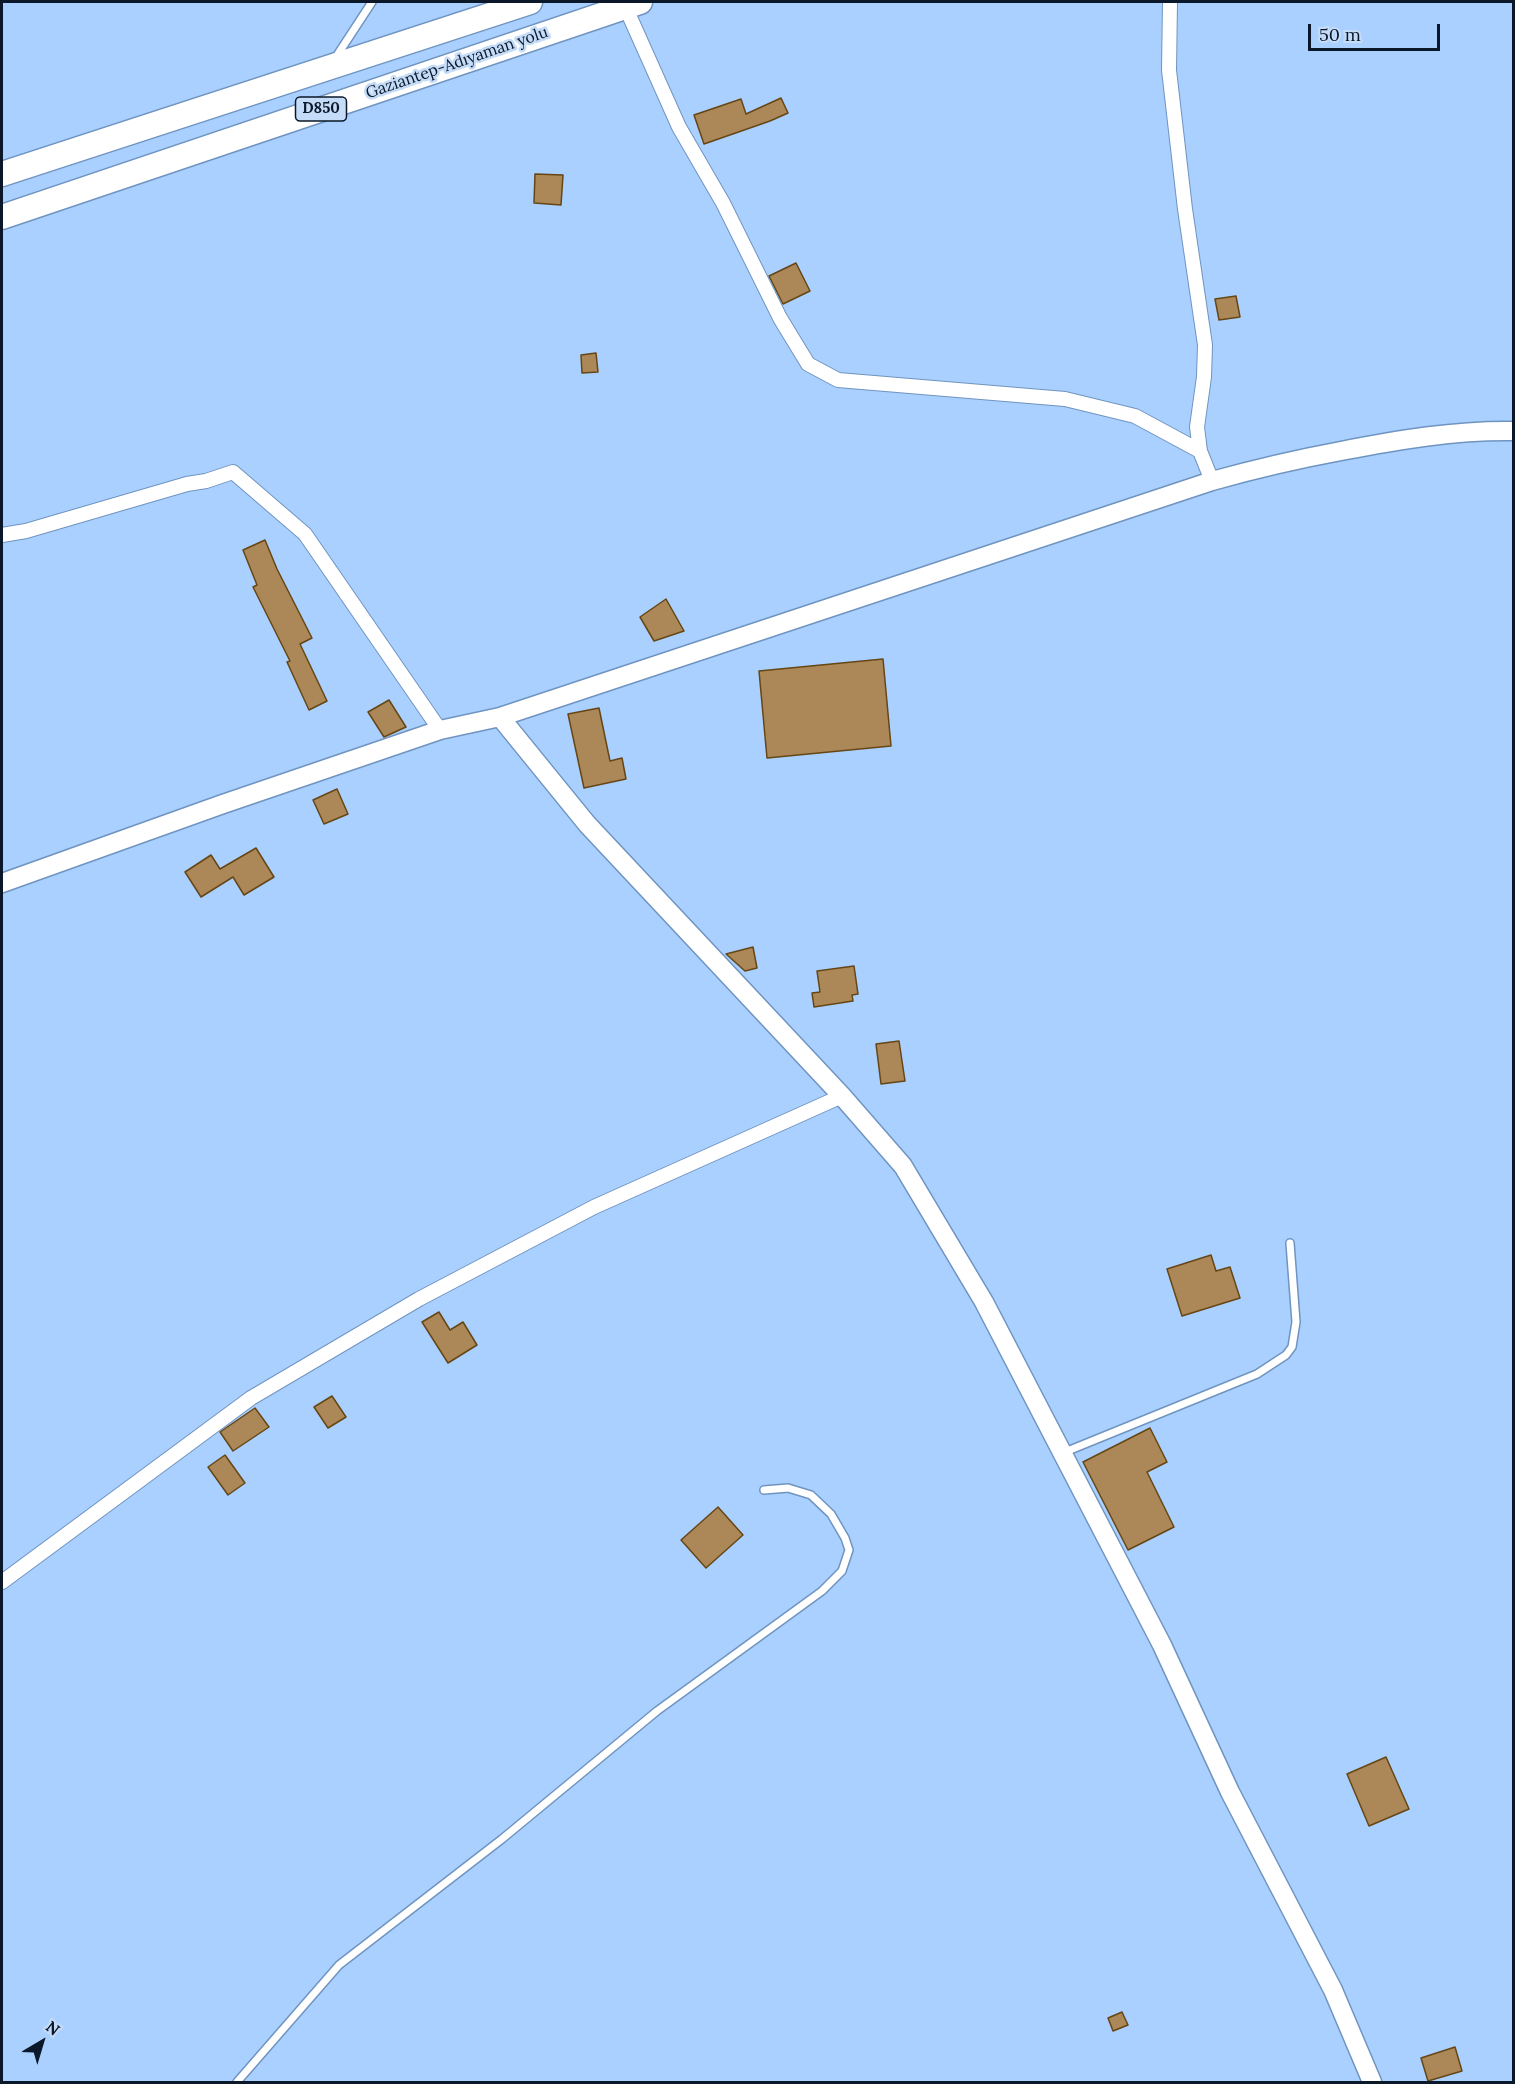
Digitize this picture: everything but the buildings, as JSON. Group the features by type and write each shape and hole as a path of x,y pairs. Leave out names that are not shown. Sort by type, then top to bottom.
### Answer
{"highway":[{"name":"D850","path":"2,174 518,3"},
{"name":"Gaziantep-Adıyaman yolu","path":"2,217 633,4"}],"street":[{"path":"1170,2 1169,70 1185,209 1205,345 1204,377 1197,427 1200,451 1212,481"},
{"path":"633,4 679,127 723,203 780,318 808,364 838,380 1065,399 1136,416 1200,451"},
{"path":"2,883 440,730 500,717 1212,481 1265,466 1395,440 1482,430 1514,431"},
{"path":"2,535 26,531 187,484 206,482 233,472 306,534 440,730"},
{"path":"500,717 587,824 842,1096 903,1166 984,1302 1162,1645 1230,1792 1333,1990 1372,2082"},
{"path":"2,1582 251,1398 419,1299 594,1207 842,1096"}],"lane":[{"path":"329,67 372,2"},
{"path":"1063,1453 1257,1374 1286,1355 1292,1347 1296,1322 1290,1243"},
{"path":"237,2082 339,1965 502,1839 657,1712 822,1591 842,1571 849,1550 831,1514 811,1495 789,1488 764,1490"}]}
